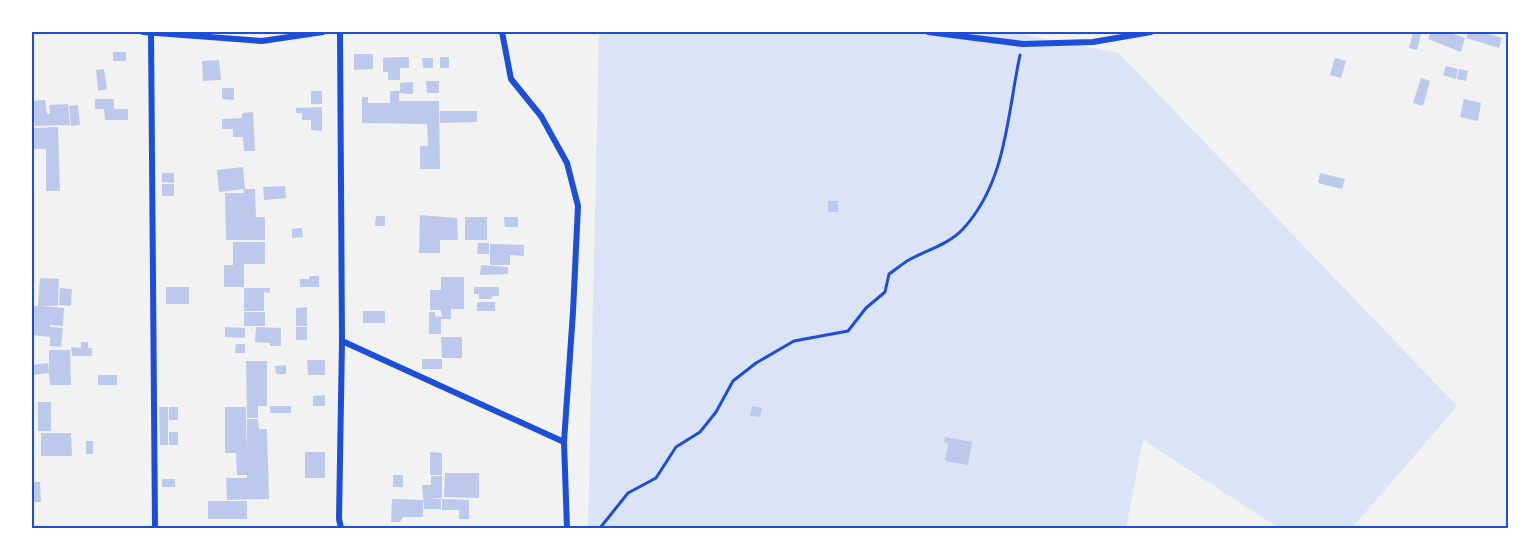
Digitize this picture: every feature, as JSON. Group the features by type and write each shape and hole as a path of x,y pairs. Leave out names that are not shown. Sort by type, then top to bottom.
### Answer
{"street":[{"path":"142,32 262,41 323,32"},
{"path":"151,32 155,528"},
{"path":"340,32 342,341 339,505 341,528"},
{"path":"502,32 512,79 542,116 567,163 578,206 564,442 567,528"},
{"path":"928,32 1023,44 1073,43 1123,38 1152,32"},
{"path":"1123,38 1131,32"},
{"path":"342,341 564,442"}],"path":[{"path":"600,528 628,494 656,478 676,447 700,432 716,412 733,381 756,363 794,341 848,331 866,308 885,292 889,274 907,261 942,246 963,229 989,191 1002,153 1023,44"}],"shaded area":[{"path":"599,32 1009,32 1119,53 1457,406 1352,528 1279,528 1143,440 1126,528 588,528"}],"building":[{"path":"1413,32 1421,34 1417,50 1409,48"},
{"path":"1431,32 1447,32 1465,38 1461,52 1428,39"},
{"path":"1468,32 1483,32 1502,38 1499,48 1466,38"},
{"path":"113,52 126,52 126,61 113,61"},
{"path":"354,54 373,54 373,69 354,70"},
{"path":"409,57 409,68 400,68 400,80 388,80 388,72 383,72 383,58"},
{"path":"440,57 449,57 449,68 440,68"},
{"path":"422,58 433,58 433,68 423,68"},
{"path":"1335,58 1346,61 1341,78 1330,75"},
{"path":"219,60 221,80 203,81 202,61"},
{"path":"1446,66 1458,69 1456,79 1443,75"},
{"path":"104,69 107,89 98,91 96,70"},
{"path":"1459,69 1468,71 1466,81 1457,79"},
{"path":"1421,78 1430,81 1423,106 1413,103"},
{"path":"426,81 439,81 439,93 427,93"},
{"path":"413,82 413,94 399,93 399,101 439,101 440,169 420,169 420,146 428,146 427,124 362,123 362,97 368,97 368,103 390,103 390,91 400,91 400,83"},
{"path":"222,88 234,88 234,100 222,99"},
{"path":"311,91 322,91 322,104 311,104"},
{"path":"95,99 114,99 114,109 128,109 128,120 105,120 104,109 95,109"},
{"path":"1464,99 1481,103 1478,121 1460,117"},
{"path":"45,100 47,114 50,114 49,105 68,104 70,125 35,126 32,101"},
{"path":"78,105 80,125 71,126 69,106"},
{"path":"322,107 322,131 311,130 311,120 302,120 302,113 296,113 296,108"},
{"path":"440,111 477,111 477,122 440,123"},
{"path":"253,112 255,151 244,151 243,137 233,137 233,129 222,129 222,119 242,118 242,113"},
{"path":"58,127 60,191 46,191 46,149 32,149 32,128"},
{"path":"243,167 245,189 255,189 256,217 265,217 265,240 226,240 225,193 244,193 244,189 219,192 217,170"},
{"path":"162,173 174,173 174,183 162,182"},
{"path":"1320,173 1345,179 1342,189 1318,183"},
{"path":"162,184 174,184 174,196 162,196"},
{"path":"285,186 286,198 264,200 263,187"},
{"path":"828,201 838,201 838,212 828,212"},
{"path":"420,215 457,218 458,240 440,240 440,253 419,253"},
{"path":"376,216 385,216 385,226 375,226"},
{"path":"465,217 487,217 487,240 465,240"},
{"path":"504,217 518,217 518,227 505,227"},
{"path":"302,228 303,237 292,238 292,229"},
{"path":"233,242 265,242 265,264 244,264 244,287 224,287 224,265 233,265"},
{"path":"478,243 489,243 489,254 477,254"},
{"path":"490,244 524,245 524,256 510,255 510,265 490,265"},
{"path":"481,265 508,267 508,274 480,275"},
{"path":"309,276 319,276 319,287 300,287 300,279 309,279"},
{"path":"441,277 464,277 464,309 451,309 451,319 441,319 441,334 429,334 429,312 435,312 435,316 442,317 441,310 430,310 430,290 441,290"},
{"path":"40,278 59,279 58,306 41,306 64,308 63,326 50,325 50,327 63,328 61,347 50,346 50,337 32,335 32,306 38,306"},
{"path":"166,287 189,287 189,304 166,304"},
{"path":"474,287 499,287 499,296 492,296 492,299 479,299 479,294 474,294"},
{"path":"60,288 72,289 71,306 59,305"},
{"path":"244,288 270,288 270,293 264,292 264,311 244,311"},
{"path":"477,302 495,302 495,311 477,311"},
{"path":"307,307 307,326 296,326 296,308"},
{"path":"363,311 385,311 385,323 363,323"},
{"path":"244,312 265,312 265,326 244,326"},
{"path":"225,327 245,328 245,338 225,337"},
{"path":"256,327 281,328 281,346 255,342"},
{"path":"296,327 307,327 307,340 296,340"},
{"path":"441,337 462,337 462,358 442,358"},
{"path":"81,342 88,342 88,348 92,348 92,356 72,356 71,347 81,348"},
{"path":"236,344 245,344 245,353 235,353"},
{"path":"49,350 70,350 71,385 50,385 49,373 32,375 32,365 48,363 49,371"},
{"path":"422,359 442,359 442,369 422,369"},
{"path":"307,360 325,360 325,375 308,375"},
{"path":"246,361 267,361 267,406 258,406 258,418 247,418"},
{"path":"286,365 286,374 276,374 275,366"},
{"path":"98,375 117,375 117,385 98,385"},
{"path":"325,395 325,406 313,406 313,396"},
{"path":"38,402 51,402 51,431 38,431"},
{"path":"270,406 291,406 291,413 270,413"},
{"path":"752,406 762,408 760,417 750,416"},
{"path":"159,407 168,407 168,445 160,445"},
{"path":"169,407 178,407 178,420 169,420"},
{"path":"225,407 246,407 246,453 247,419 258,419 259,429 267,429 269,499 227,500 226,478 247,478 247,475 237,475 236,453 225,453"},
{"path":"169,432 178,432 178,445 169,445"},
{"path":"41,433 71,433 72,456 41,456"},
{"path":"945,437 972,442 968,465 945,461 948,443 944,442"},
{"path":"86,441 93,441 93,454 86,454"},
{"path":"305,452 325,452 325,478 305,478"},
{"path":"430,452 442,453 442,475 430,475"},
{"path":"445,473 479,473 479,498 444,497"},
{"path":"393,475 403,475 403,487 393,487"},
{"path":"431,476 442,476 442,498 430,498 441,499 441,509 424,509 422,485 431,485"},
{"path":"162,479 175,479 175,487 162,487"},
{"path":"32,482 40,482 41,502 32,502"},
{"path":"392,499 423,500 423,517 403,517 400,522 391,522"},
{"path":"442,499 469,500 469,519 459,519 459,510 442,510"},
{"path":"208,501 247,501 247,519 208,519"}]}
